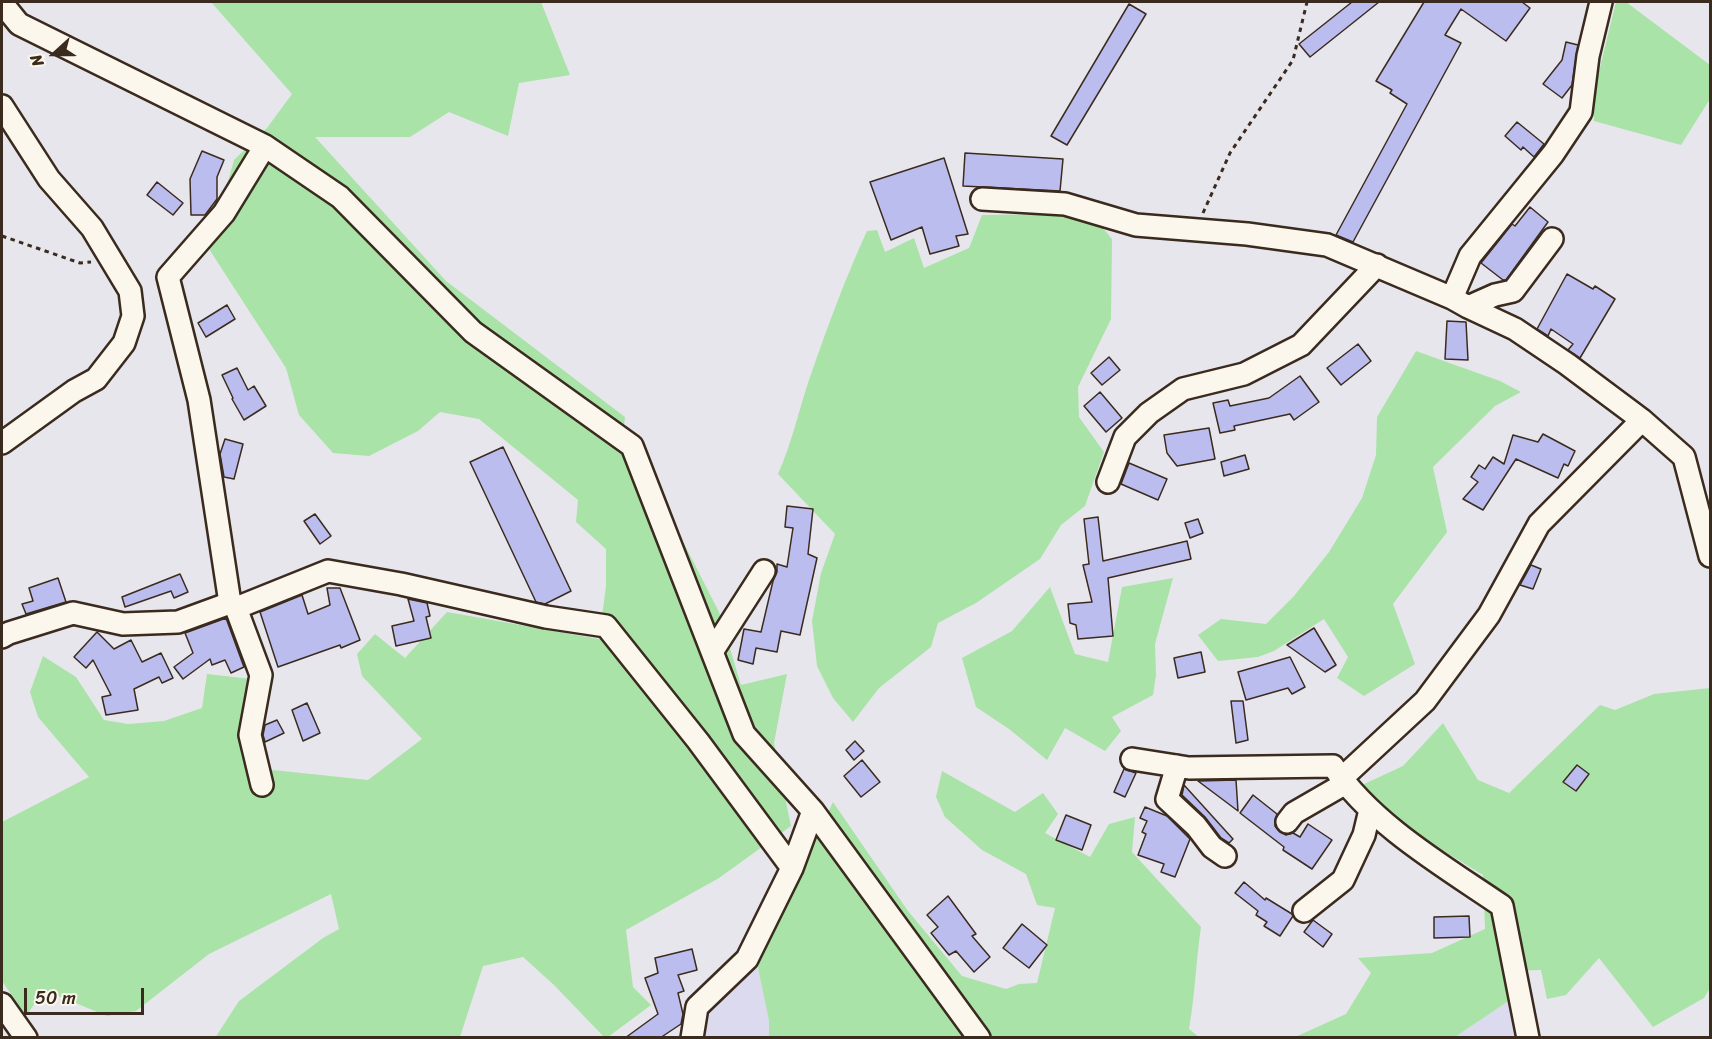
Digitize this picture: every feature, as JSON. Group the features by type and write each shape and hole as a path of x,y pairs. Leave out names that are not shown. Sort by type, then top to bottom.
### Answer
{"street":[{"path":"1460,302 1470,256 1553,154 1581,112 1588,56 1600,2"},
{"path":"2,3 19,24 265,147 340,197 473,332 632,446 744,734 813,811 979,1038"},
{"path":"2,106 49,179 92,228 130,291 133,316 124,343 96,379 74,391 2,443"},
{"path":"262,785 250,735 261,675 233,606 199,400 168,277 224,213 265,147"},
{"path":"981,199 1065,204 1136,225 1247,234 1327,245 1460,302 1515,329 1567,364 1642,420 1684,458 1710,556"},
{"path":"1460,302 1513,291 1552,239"},
{"path":"1108,482 1125,437 1149,413 1183,389 1244,374 1301,345 1377,265"},
{"path":"1287,822 1294,813 1344,781 1425,701 1489,615 1539,524 1642,420"},
{"path":"2,637 73,613 123,624 178,622 233,606 328,571 401,584 546,617 606,626 698,741 792,868"},
{"path":"712,652 764,571"},
{"path":"1132,759 1189,768 1333,766 1370,810 1430,856 1502,906 1528,1038"},
{"path":"1177,766 1167,799 1196,826 1212,848 1225,856"},
{"path":"1304,911 1343,880 1364,835 1370,810"},
{"path":"692,1038 697,1007 747,959 792,868 813,811"},
{"path":"2,1004 26,1038"}],"path":[{"path":"1197,230 1208,199 1230,153 1293,60 1306,2"},
{"path":"2,236 80,263 110,261"}],"shaded area":[{"path":"757,963 769,1021 769,1037 699,1038 702,1006"},
{"path":"1513,998 1521,1037 1455,1037"}],"green space":[{"path":"211,2 541,2 570,75 519,83 508,136 449,112 410,137 315,137 446,281 625,417 624,426 719,612 741,685 787,674 774,743 791,826 719,878 626,930 633,987 651,1005 608,1037 604,1037 554,985 523,957 483,966 460,1037 215,1038 239,1001 323,938 339,929 331,894 209,954 136,1011 107,1016 44,990 26,1016 2,981 2,822 89,777 38,717 30,692 43,656 76,677 104,720 128,724 164,721 202,708 207,674 252,679 255,783 273,770 368,780 422,739 362,676 357,654 375,634 405,658 447,612 599,639 606,586 606,549 576,522 578,500 479,419 440,412 418,431 369,456 333,453 299,415 286,368 209,249 234,160 267,128 292,94"},
{"path":"1616,2 1626,2 1710,65 1710,99 1681,145 1594,121 1594,92"},
{"path":"1060,214 1096,220 1112,239 1111,319 1078,387 1079,417 1104,452 1085,506 1061,525 1040,559 976,603 938,623 931,647 879,688 853,722 833,698 817,666 812,621 821,573 835,534 778,474 844,285 867,231 877,230 885,252 914,238 924,268 969,248 982,215"},
{"path":"1416,351 1500,381 1521,392 1495,406 1433,467 1447,532 1393,604 1415,664 1364,696 1337,678 1348,657 1324,619 1274,651 1258,657 1218,661 1198,635 1221,619 1266,624 1294,596 1329,552 1362,498 1376,455 1377,417"},
{"path":"1173,578 1155,644 1156,675 1153,695 1112,717 1121,731 1105,751 1065,728 1047,760 1009,729 976,707 962,658 1012,631 1050,587 1075,654 1108,662 1122,587"},
{"path":"1710,688 1710,988 1704,998 1653,1027 1599,958 1566,995 1547,999 1541,970 1508,971 1513,998 1455,1037 1293,1038 1346,1014 1371,973 1358,958 1432,953 1485,929 1483,875 1429,842 1368,797 1364,784 1403,766 1443,723 1478,780 1509,793 1600,705 1615,710 1654,694"},
{"path":"942,771 1015,812 1043,793 1058,814 1045,833 1090,857 1109,824 1135,817 1132,852 1201,927 1189,1029 1199,1037 769,1037 769,1021 757,963 833,802 908,911 962,976 1006,989 1019,984 1037,983 1055,908 1037,905 1026,874 982,850 945,817 936,797"}],"building":[{"path":"1352,2 1379,2 1310,57 1299,44"},
{"path":"1424,2 1522,2 1530,8 1506,41 1461,9 1445,35 1461,43 1353,242 1336,235 1407,104 1390,93 1392,90 1376,81"},
{"path":"1129,4 1146,14 1067,145 1051,136"},
{"path":"1566,42 1578,45 1572,85 1562,98 1543,84 1562,60"},
{"path":"1517,122 1544,144 1534,157 1523,147 1521,150 1505,136"},
{"path":"202,151 224,160 217,177 217,199 205,215 191,215 190,179"},
{"path":"965,153 1063,159 1060,191 963,186"},
{"path":"944,158 968,234 956,236 959,246 930,254 922,227 891,240 870,182"},
{"path":"157,182 183,203 173,215 147,195"},
{"path":"1530,207 1548,222 1506,280 1503,280 1481,263 1512,224 1515,226"},
{"path":"1567,274 1593,289 1595,286 1615,299 1580,358 1568,350 1573,344 1551,329 1548,336 1537,329"},
{"path":"227,305 235,319 206,337 198,323"},
{"path":"1447,321 1466,322 1468,360 1445,359"},
{"path":"1358,344 1371,361 1341,385 1327,368"},
{"path":"1109,357 1120,370 1102,385 1091,373"},
{"path":"237,368 248,390 254,386 266,406 244,420 222,375"},
{"path":"1300,376 1319,402 1294,420 1290,414 1234,426 1235,430 1220,433 1213,403 1228,400 1230,406 1269,398"},
{"path":"1100,392 1122,418 1106,432 1084,406"},
{"path":"1209,428 1215,459 1177,466 1167,453 1164,435"},
{"path":"1543,434 1575,451 1568,466 1564,464 1558,478 1516,459 1483,510 1463,499 1478,482 1471,477 1479,465 1485,469 1493,457 1504,464 1513,435 1538,442"},
{"path":"225,439 243,444 234,479 224,477 220,454"},
{"path":"503,447 571,591 545,604 536,602 470,462"},
{"path":"1245,455 1249,469 1224,476 1221,462"},
{"path":"1129,463 1167,479 1158,500 1121,484"},
{"path":"787,506 813,509 808,554 817,558 800,635 781,631 777,652 756,648 753,664 738,660 744,629 761,632 777,572 777,564 787,567 793,528 785,527"},
{"path":"315,514 331,536 320,544 304,521"},
{"path":"1098,517 1103,561 1187,541 1191,559 1108,578 1113,636 1078,639 1076,625 1070,623 1068,604 1092,602 1083,565 1089,564 1084,519"},
{"path":"1198,519 1203,533 1190,538 1185,523"},
{"path":"1531,565 1541,569 1533,589 1520,585"},
{"path":"180,574 188,592 174,598 171,591 125,607 122,597"},
{"path":"58,578 66,602 26,614 22,604 33,601 29,588"},
{"path":"327,588 340,588 360,640 278,667 260,612 302,595 308,614 330,605"},
{"path":"408,599 427,603 430,616 426,617 431,638 396,646 392,626 414,621"},
{"path":"226,618 244,667 231,673 225,660 212,665 210,659 183,679 174,667 193,653 185,633"},
{"path":"1314,628 1336,665 1325,672 1287,645"},
{"path":"97,632 114,649 131,640 142,662 161,653 173,678 162,683 159,677 134,689 138,710 106,715 102,697 111,695 93,660 86,668 74,657"},
{"path":"1201,652 1205,672 1178,678 1174,658"},
{"path":"1290,657 1305,687 1292,694 1288,688 1246,700 1238,672"},
{"path":"1231,701 1243,701 1248,740 1236,743"},
{"path":"307,703 320,733 303,741 292,710"},
{"path":"277,720 284,733 265,742 263,735 265,725"},
{"path":"855,741 864,751 854,760 846,750"},
{"path":"862,760 880,782 861,797 844,776"},
{"path":"1577,765 1589,774 1576,791 1563,782"},
{"path":"1124,769 1136,773 1125,797 1114,792"},
{"path":"1236,780 1238,811 1198,781"},
{"path":"1184,785 1233,839 1229,843 1221,838 1205,817 1182,795"},
{"path":"1253,795 1277,814 1275,826 1280,832 1286,835 1293,833 1300,837 1308,824 1332,840 1312,869 1283,850 1284,847 1240,813"},
{"path":"1145,807 1167,816 1190,839 1175,877 1161,872 1164,864 1138,855 1146,834 1142,832 1147,821 1140,818"},
{"path":"1066,815 1091,825 1082,850 1056,840"},
{"path":"1244,882 1265,900 1266,898 1292,914 1293,916 1280,936 1264,926 1267,922 1256,915 1258,911 1235,893"},
{"path":"948,896 976,934 972,936 990,957 974,972 956,951 949,955 931,933 938,927 927,915"},
{"path":"1469,916 1470,937 1434,938 1434,917"},
{"path":"1313,920 1332,934 1323,947 1304,932"},
{"path":"1022,924 1047,945 1029,968 1003,948"},
{"path":"692,949 697,970 678,975 684,991 678,993 683,1014 681,1024 660,1038 625,1038 658,1014 645,978 658,973 655,958"}]}
